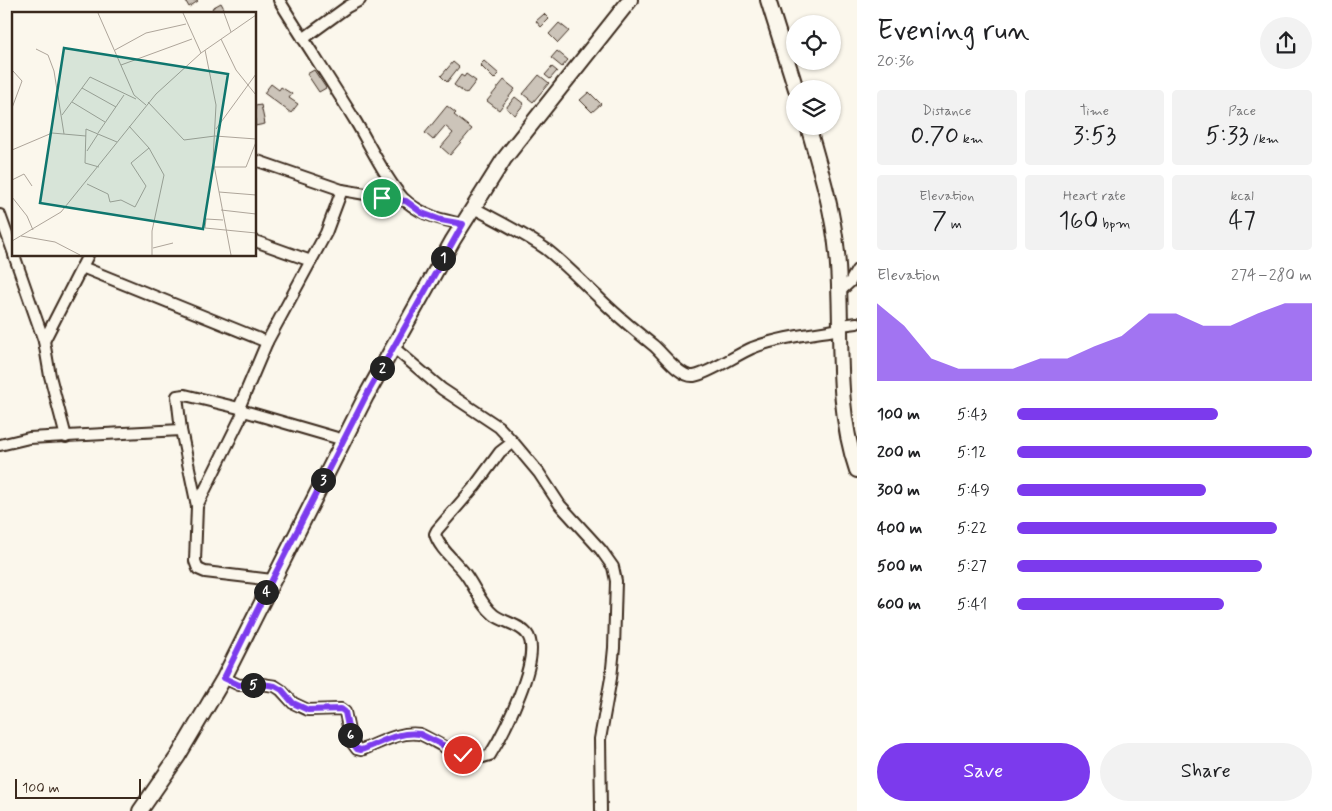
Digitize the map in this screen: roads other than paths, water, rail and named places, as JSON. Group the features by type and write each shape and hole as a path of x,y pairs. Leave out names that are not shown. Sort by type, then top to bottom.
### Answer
{"main road":[{"path":"140,811 178,756 224,678 344,440 393,347 463,224 504,159 630,0"},
{"path":"768,0 793,80"},
{"path":"811,135 831,216 837,252 840,292 842,402 851,453 857,470"}],"street":[{"path":"279,0 393,184 406,201 422,213 441,220 463,224"},
{"path":"303,39 347,7 360,0"},
{"path":"256,160 342,190 406,201"},
{"path":"197,506 241,410 267,342 326,233 342,190"},
{"path":"474,208 526,236 546,250 565,265 630,328 654,346 680,372 686,375 694,376 703,373 752,348 771,342 857,323"},
{"path":"0,215 12,249"},
{"path":"256,241 310,261"},
{"path":"14,256 44,341 50,376 66,437"},
{"path":"44,341 88,256"},
{"path":"82,267 267,342"},
{"path":"840,292 850,282 857,270"},
{"path":"393,347 442,389 498,427 539,472 560,504 601,550 613,567 616,581 614,648 611,678 600,739 600,811"},
{"path":"272,580 204,572 198,569 195,561 197,506 181,430 177,396 241,410 344,440"},
{"path":"0,445 29,438 181,430"},
{"path":"224,678 239,685 262,684 275,686 282,690 293,703 308,710 341,709 345,712 351,741 357,749 361,750 395,736 413,733 420,734 470,758 484,758 490,755 523,690 528,668 530,640 521,628 493,614 485,606 467,576 440,544 436,534 437,530 475,486 500,452 513,442"}]}
